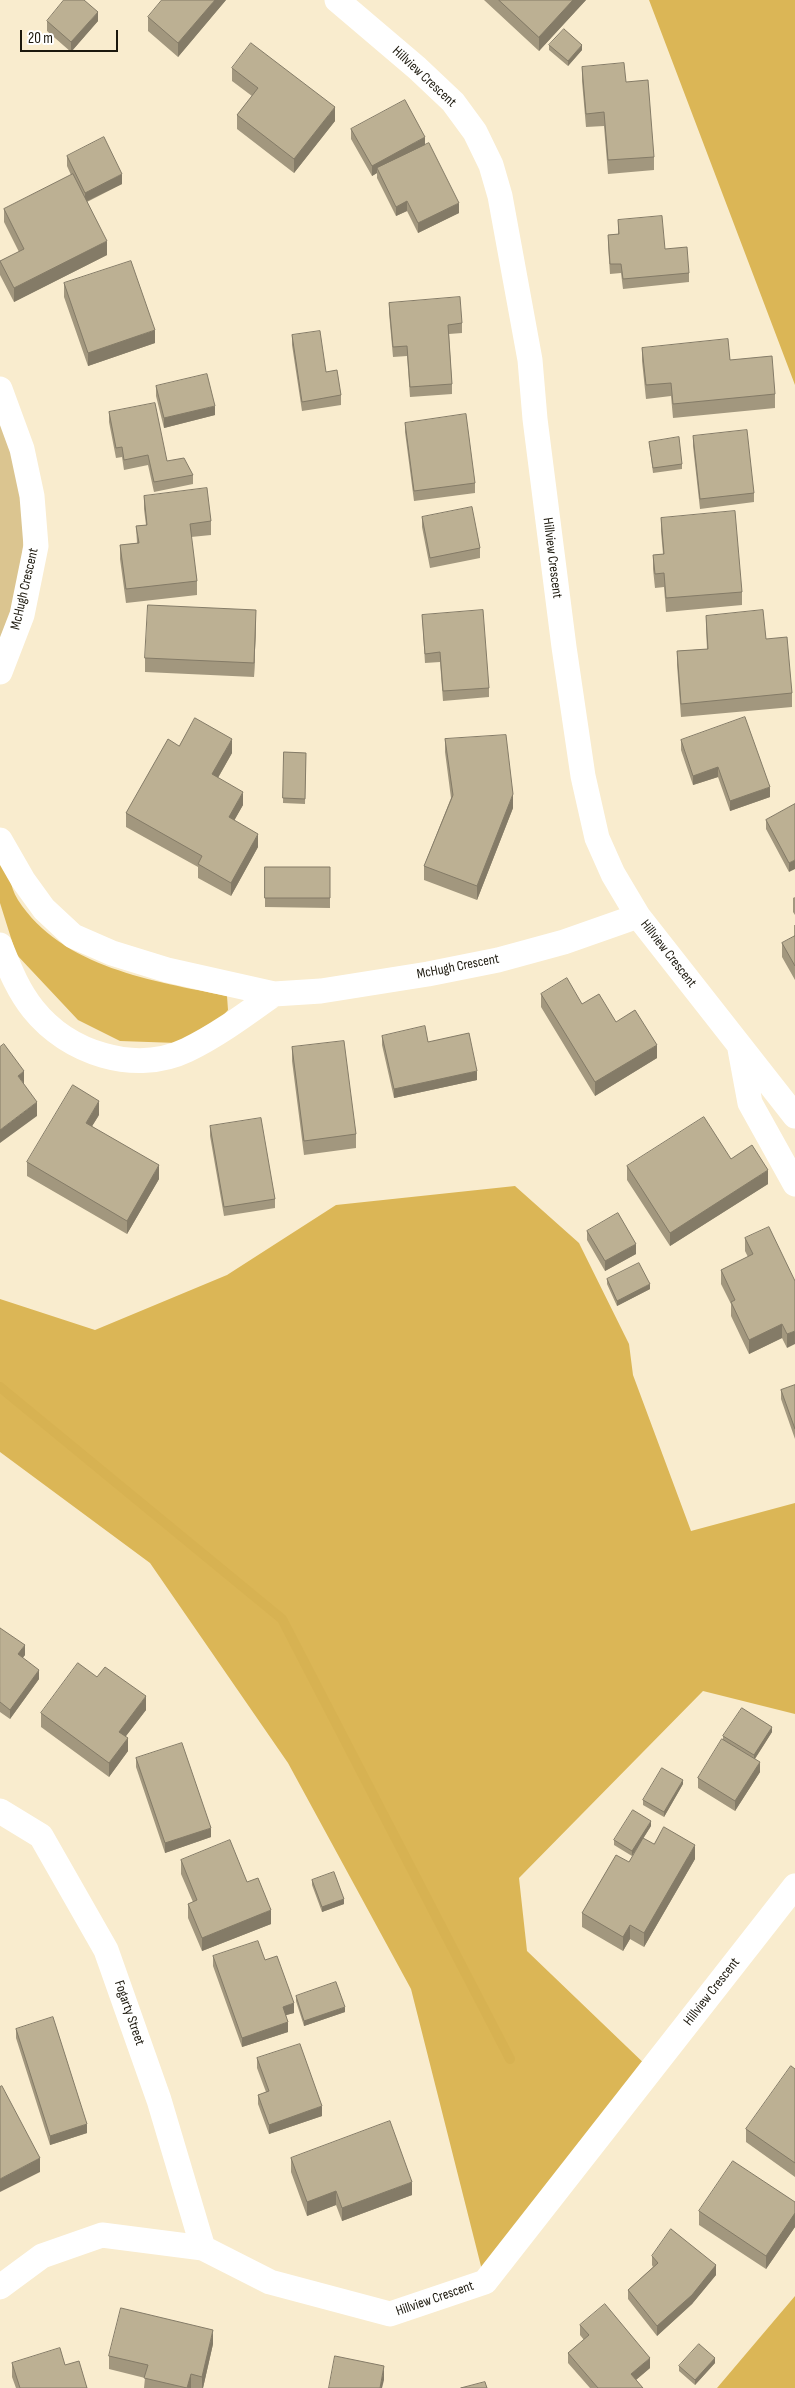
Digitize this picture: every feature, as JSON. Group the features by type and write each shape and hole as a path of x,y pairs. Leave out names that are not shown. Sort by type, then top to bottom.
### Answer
{"street":[{"name":"Hillview Crescent","path":"337,0 417,68 453,102 475,132 491,165 500,196 530,360 542,477 583,776 597,838 613,874 638,916 795,1116"},
{"name":"McHugh Crescent","path":"0,389 22,449 32,496 36,546 22,615 0,672"},
{"name":"McHugh Crescent","path":"0,840 23,880 44,909 73,936 112,954 167,970 274,994 321,991 428,974 498,960 564,942 638,916"},
{"path":"0,944 15,982 33,1010 60,1034 80,1046 123,1060 156,1060 186,1051 220,1032 274,994"},
{"path":"739,1044 750,1103 795,1184"},
{"name":"Fogarty Street","path":"0,1811 41,1836 106,1950 159,2100 203,2248"},
{"name":"Hillview Crescent","path":"0,2288 42,2256 102,2235 203,2248 270,2282 390,2314 485,2282 795,1886"}],"shaded area":[{"path":"649,0 795,0 795,385"},
{"path":"0,406 26,498 19,610 0,650"},
{"path":"0,854 6,865 18,900 37,923 59,942 84,956 140,977 227,996 228,1010 212,1028 177,1043 120,1041 78,1020 16,954 0,903"},
{"path":"515,1186 579,1243 629,1344 633,1375 691,1531 795,1503 795,1714 703,1691 519,1878 527,1951 651,2070 485,2282 411,1989 288,1763 150,1563 0,1452 0,1299 95,1330 227,1275 336,1205"},
{"path":"795,2296 795,2388 717,2388"}],"building":[{"path":"64,0 84,0 98,12 71,42 47,21"},
{"path":"162,0 215,0 178,43 148,17"},
{"path":"499,0 573,0 539,37"},
{"path":"564,29 582,45 568,61 549,45"},
{"path":"251,43 335,107 294,159 237,115 258,88 232,68"},
{"path":"624,63 626,82 648,80 654,157 608,160 604,112 586,114 582,67"},
{"path":"405,100 425,137 372,166 351,129"},
{"path":"104,137 122,174 85,193 67,156"},
{"path":"429,143 459,203 418,223 407,201 396,207 377,168"},
{"path":"73,174 107,241 14,288 0,261 24,249 4,209"},
{"path":"662,216 665,249 687,247 689,273 623,279 621,264 610,264 608,235 619,234 618,220"},
{"path":"131,261 155,330 88,353 64,283"},
{"path":"460,297 462,323 448,325 452,384 410,387 407,346 393,347 389,303"},
{"path":"320,331 326,372 337,370 341,395 302,402 292,335"},
{"path":"728,339 730,360 772,356 775,394 673,404 671,383 646,385 642,348"},
{"path":"207,374 215,406 164,418 156,386"},
{"path":"155,403 167,461 184,458 193,475 154,482 148,455 124,460 122,447 116,448 109,412"},
{"path":"466,414 475,483 414,491 405,423"},
{"path":"747,430 754,493 700,499 693,436"},
{"path":"679,437 682,464 653,468 649,442"},
{"path":"207,488 211,521 190,524 197,581 126,589 120,545 139,543 136,526 147,525 144,496"},
{"path":"472,507 480,548 430,558 422,517"},
{"path":"735,511 742,592 666,598 664,573 655,574 653,555 664,554 661,518"},
{"path":"148,605 256,610 254,663 145,658"},
{"path":"483,610 489,688 443,691 440,652 425,654 422,615"},
{"path":"763,610 766,639 787,637 792,693 681,704 677,651 708,649 706,616"},
{"path":"745,717 770,787 730,801 718,767 693,776 681,740"},
{"path":"195,718 232,739 212,774 243,792 229,817 258,834 231,883 198,864 202,856 126,813 168,739 179,746"},
{"path":"506,735 513,794 477,886 424,866 453,795 445,739"},
{"path":"284,752 306,753 305,799 283,798"},
{"path":"795,804 795,860 789,863 766,820"},
{"path":"265,867 330,867 330,898 265,898"},
{"path":"795,936 795,966 782,943"},
{"path":"567,978 582,1004 599,994 616,1022 635,1010 657,1045 595,1082 541,994"},
{"path":"425,1026 428,1042 469,1033 477,1071 394,1089 382,1036"},
{"path":"344,1041 356,1134 304,1141 292,1047"},
{"path":"4,1044 24,1071 18,1076 37,1102 0,1130 0,1047"},
{"path":"73,1085 99,1101 86,1123 159,1165 127,1221 27,1162"},
{"path":"704,1117 731,1159 752,1145 768,1170 670,1233 627,1166"},
{"path":"261,1118 275,1199 224,1207 210,1126"},
{"path":"618,1213 636,1244 605,1261 587,1231"},
{"path":"769,1227 795,1281 795,1331 787,1334 782,1324 749,1340 731,1302 735,1300 721,1270 753,1254 745,1238"},
{"path":"639,1263 650,1284 617,1301 607,1279"},
{"path":"795,1385 795,1429 781,1390"},
{"path":"0,1628 25,1645 18,1654 39,1670 10,1710 0,1702"},
{"path":"78,1663 97,1677 105,1667 146,1696 119,1732 128,1738 109,1763 41,1713"},
{"path":"742,1708 772,1727 754,1755 723,1736"},
{"path":"722,1739 760,1762 735,1801 698,1778"},
{"path":"182,1743 211,1828 165,1843 136,1758"},
{"path":"662,1768 683,1780 664,1812 643,1800"},
{"path":"633,1810 651,1821 632,1851 614,1840"},
{"path":"664,1827 695,1845 644,1933 630,1925 623,1937 582,1913 616,1855 629,1862 643,1838 654,1844"},
{"path":"230,1840 247,1882 258,1878 271,1910 202,1938 188,1904 197,1900 181,1860"},
{"path":"334,1872 344,1899 322,1907 312,1880"},
{"path":"258,1941 265,1960 277,1956 294,2003 283,2007 288,2022 242,2038 213,1956"},
{"path":"336,1982 345,2007 304,2021 296,1996"},
{"path":"53,2017 87,2124 50,2136 16,2029"},
{"path":"300,2044 322,2106 269,2125 258,2095 269,2091 257,2058"},
{"path":"791,2066 795,2069 795,2163 746,2129"},
{"path":"2,2086 40,2158 0,2179 0,2087"},
{"path":"390,2121 412,2182 342,2208 336,2191 307,2202 291,2158"},
{"path":"733,2161 795,2202 795,2213 766,2256 699,2211"},
{"path":"671,2229 716,2265 692,2295 657,2326 628,2290 658,2263 652,2256"},
{"path":"605,2304 650,2358 631,2374 643,2388 598,2388 568,2353 589,2335 580,2325"},
{"path":"121,2308 213,2330 202,2377 191,2374 187,2388 144,2378 148,2365 109,2356"},
{"path":"699,2344 715,2358 695,2380 679,2366"},
{"path":"60,2348 65,2365 79,2361 87,2388 20,2388 12,2363"},
{"path":"335,2356 384,2366 380,2388 329,2388"},
{"path":"485,2382 487,2388 461,2388"}],"waterway":[{"path":"0,1387 282,1619 510,2059"}]}
